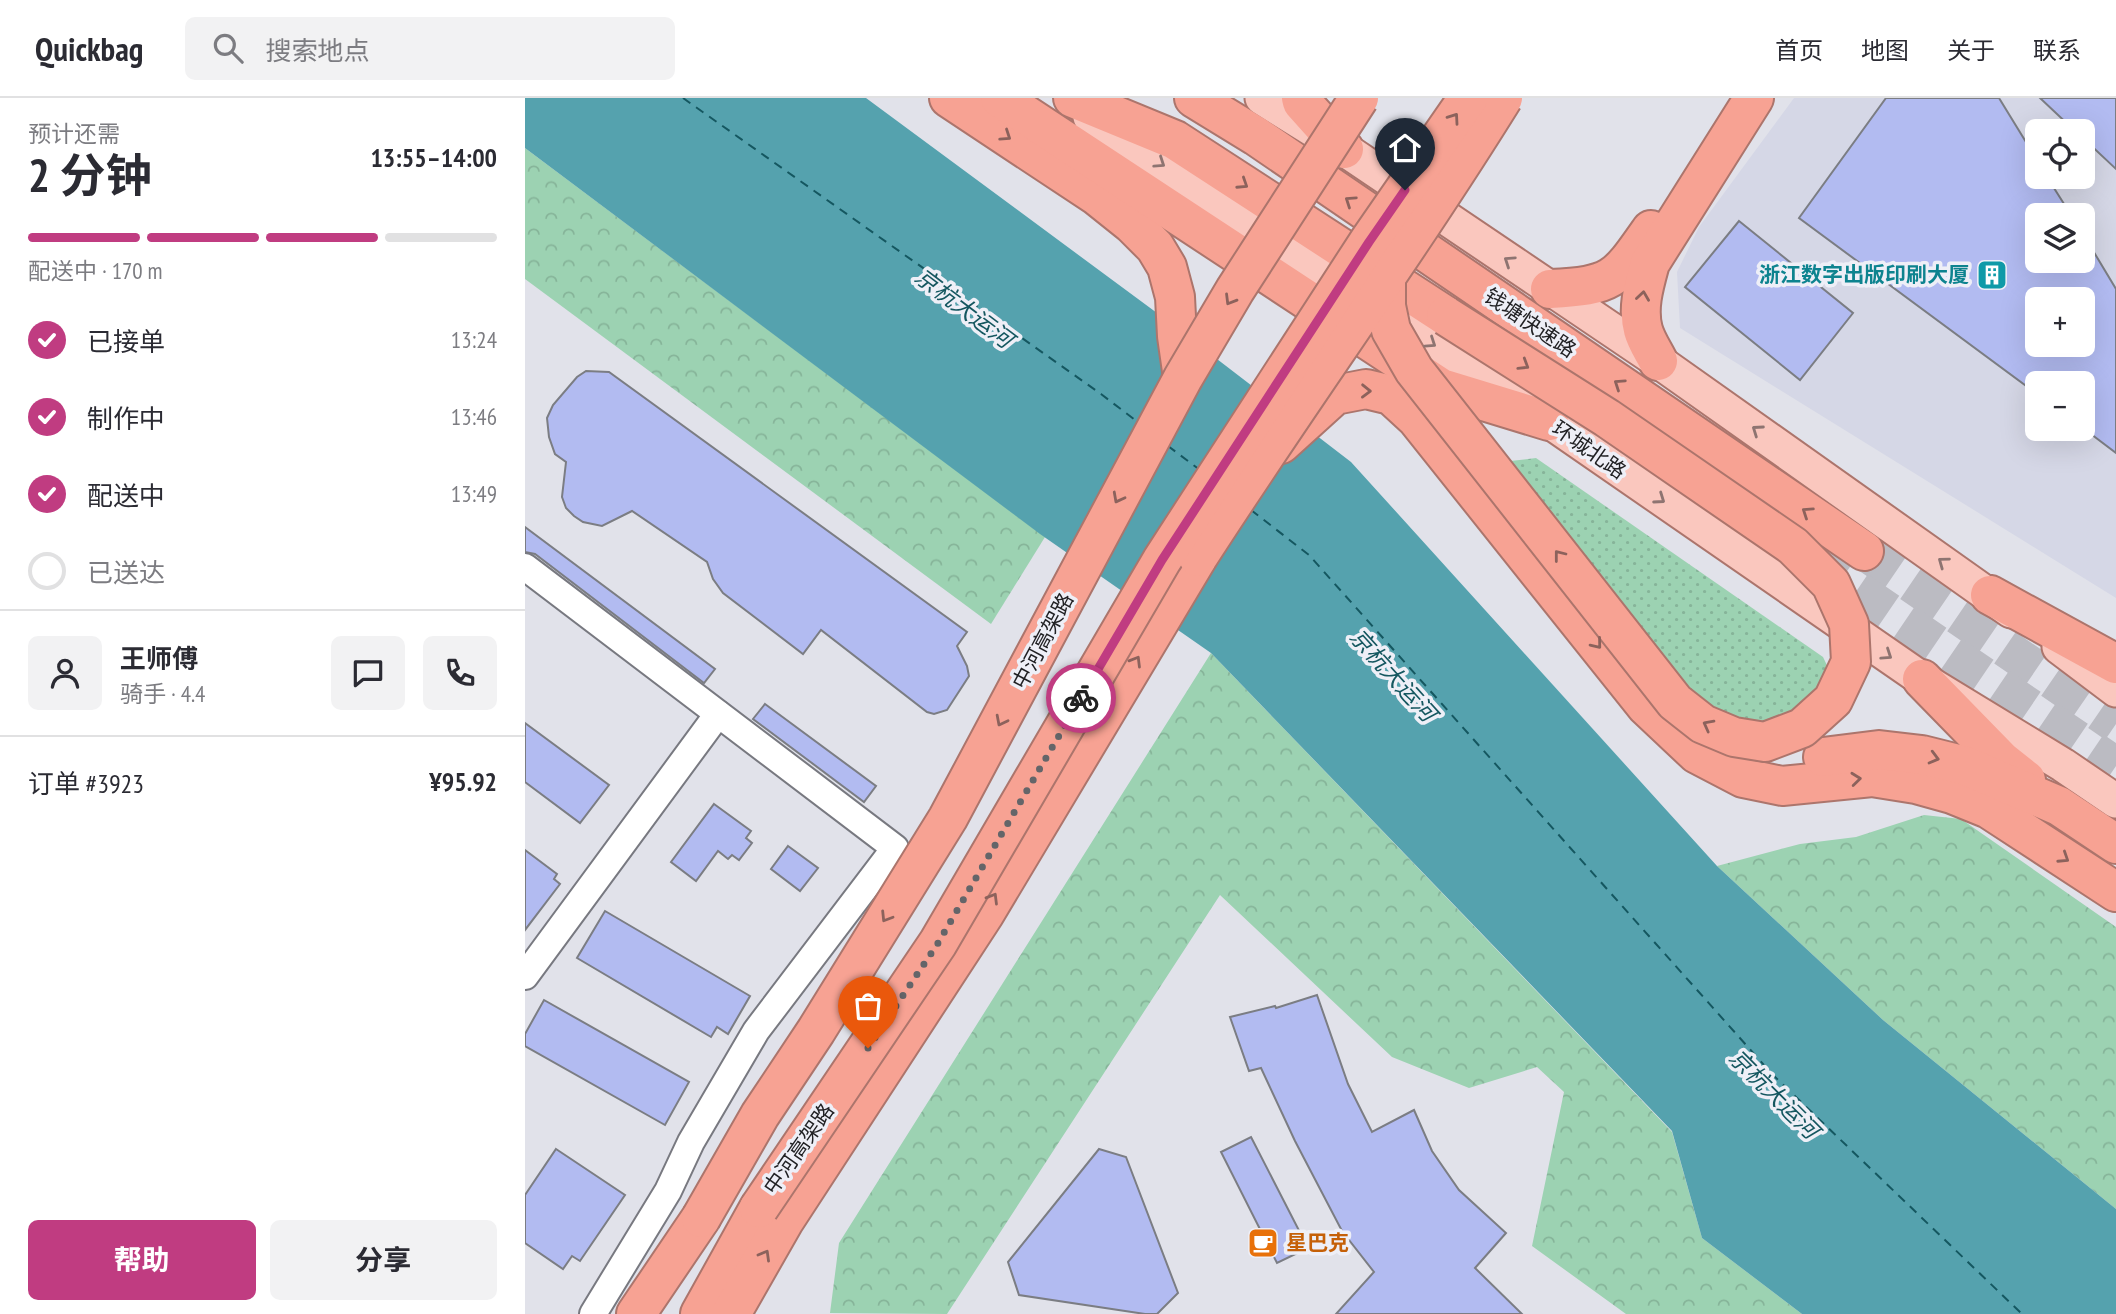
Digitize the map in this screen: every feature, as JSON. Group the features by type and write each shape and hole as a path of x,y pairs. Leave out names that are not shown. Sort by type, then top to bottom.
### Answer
{"highway":[{"path":"949,98 1097,197 1156,247 1167,267 1175,297 1183,378"},
{"path":"1000,98 1441,388 1549,421"},
{"path":"1073,98 1175,140 1607,418 1793,546 1831,584 1849,624 1851,662 1833,700 1802,728 1765,742 1734,737 1703,724 1675,702 1414,370 1391,330 1385,306 1386,278"},
{"name":"钱塘快速路","path":"1194,98 1256,136 1864,551"},
{"path":"1301,98 1344,149"},
{"name":"中河高架路","path":"701,1218 760,1115 817,1031 948,818 1183,378 1235,290 1359,98"},
{"name":"中河高架路","path":"700,1314 759,1208 938,943 1162,560 1369,242 1468,98"},
{"path":"731,1314 784,1221 985,913 1198,557 1462,164 1503,98"},
{"path":"1550,289 1578,288 1605,282 1619,273 1664,212 1735,98"},
{"path":"1658,361 1643,331 1640,313 1643,287 1650,263 1754,98"},
{"path":"1254,470 1335,395 1366,388 1391,395 1416,418 1646,706 1697,754 1743,778 1782,786 1872,777 1916,784 1952,794 1989,808 2116,892"},
{"path":"1990,595 2116,664"},
{"path":"1922,679 2002,761 2059,806 2116,844"},
{"path":"1697,754 1759,766 1879,750 1922,755 1966,766 2059,806"},
{"path":"759,1208 835,1144"},
{"path":"636,1314 701,1218"},
{"path":"658,1314 701,1218"}],"main road":[{"name":"环城北路","path":"1062,98 1549,421 1922,679 2063,765 2116,801"},
{"path":"1262,98 1344,149 1658,361 1990,595 2116,690"}],"street":[{"path":"525,567 895,848 756,1031 691,1142 667,1191 593,1314"},
{"path":"525,976 718,713"}],"shaded area":[{"path":"1794,98 2116,98 2116,598 1680,328 1677,272 1699,227"}],"green space":[{"path":"525,148 1045,537 991,624 525,279"},
{"path":"1536,458 1823,657 1835,682 1805,736 1712,716 1502,462"},
{"path":"1211,653 1672,1132 1702,1238 1802,1314 1626,1314 1532,1246 1564,1092 1537,1067 1469,1088 1392,1057 1220,895 947,1314 830,1313 839,1243"},
{"path":"1924,815 1961,819 2116,927 2116,1209 1883,1020 1717,866 1800,844 1856,837"}],"water":[{"name":"京杭大运河","path":"525,98 866,98 1157,313 1351,462 1717,866 1883,1020 2116,1209 2116,1314 1802,1314 1702,1238 1672,1131 1211,653 1040,534 525,148"}],"building":[{"name":"浙江数字出版印刷大厦","path":"1886,98 1999,98 2025,140 2025,189 2055,189 2063,203 2025,203 2025,273 2095,273 2095,254 2116,289 2116,453 2095,437 2095,371 2025,371 2025,385 1799,218"},
{"path":"2040,98 2116,98 2116,169 2095,149 2095,119 2062,119"},
{"path":"1739,221 1853,313 1800,380 1685,287"},
{"path":"586,371 609,372 967,632 957,646 969,676 947,710 934,714 927,712 821,630 803,654 723,593 713,579 707,562 632,511 602,526 583,522 574,516 566,508 562,497 566,462 555,454 549,437 547,418 553,405 577,377"},
{"path":"525,527 715,669 704,683 535,554 525,552"},
{"path":"765,704 876,786 864,802 753,719"},
{"path":"525,723 609,785 580,823 525,782"},
{"path":"714,804 751,831 746,838 752,843 739,860 732,855 728,859 718,851 696,881 671,862"},
{"path":"788,846 818,868 800,891 771,869"},
{"path":"525,850 557,874 554,879 560,884 525,930"},
{"path":"605,911 750,996 728,1034 717,1027 711,1037 577,958"},
{"path":"1317,995 1348,1084 1372,1132 1414,1110 1432,1151 1459,1190 1506,1233 1475,1268 1522,1314 1336,1314 1374,1272 1342,1231 1261,1068 1249,1071 1230,1017 1275,1006 1276,1008"},
{"path":"544,1000 689,1082 665,1125 525,1046 525,1034"},
{"path":"1251,1137 1308,1248 1277,1263 1221,1152"},
{"path":"556,1149 625,1195 580,1261 572,1256 563,1269 525,1243 525,1195"},
{"path":"1099,1149 1126,1157 1178,1293 1157,1314 1019,1295 1008,1262"}],"ferry route":[{"path":"683,98 1139,423"},
{"path":"1168,446 1200,470"},
{"path":"1251,510 1309,555 1772,1074 2022,1314"}],"tunnel":[{"path":"1864,551 2116,724"},
{"path":"1810,558 2116,766"}],"way so far":[{"path":"868,1048 938,943 1081,698"}],"place":[{"name":"浙江数字出版印刷大厦","path":"1992,275"},
{"name":"星巴克","path":"1263,1243"}],"route":[{"path":"1081,698 1162,560 1405,190"}]}
